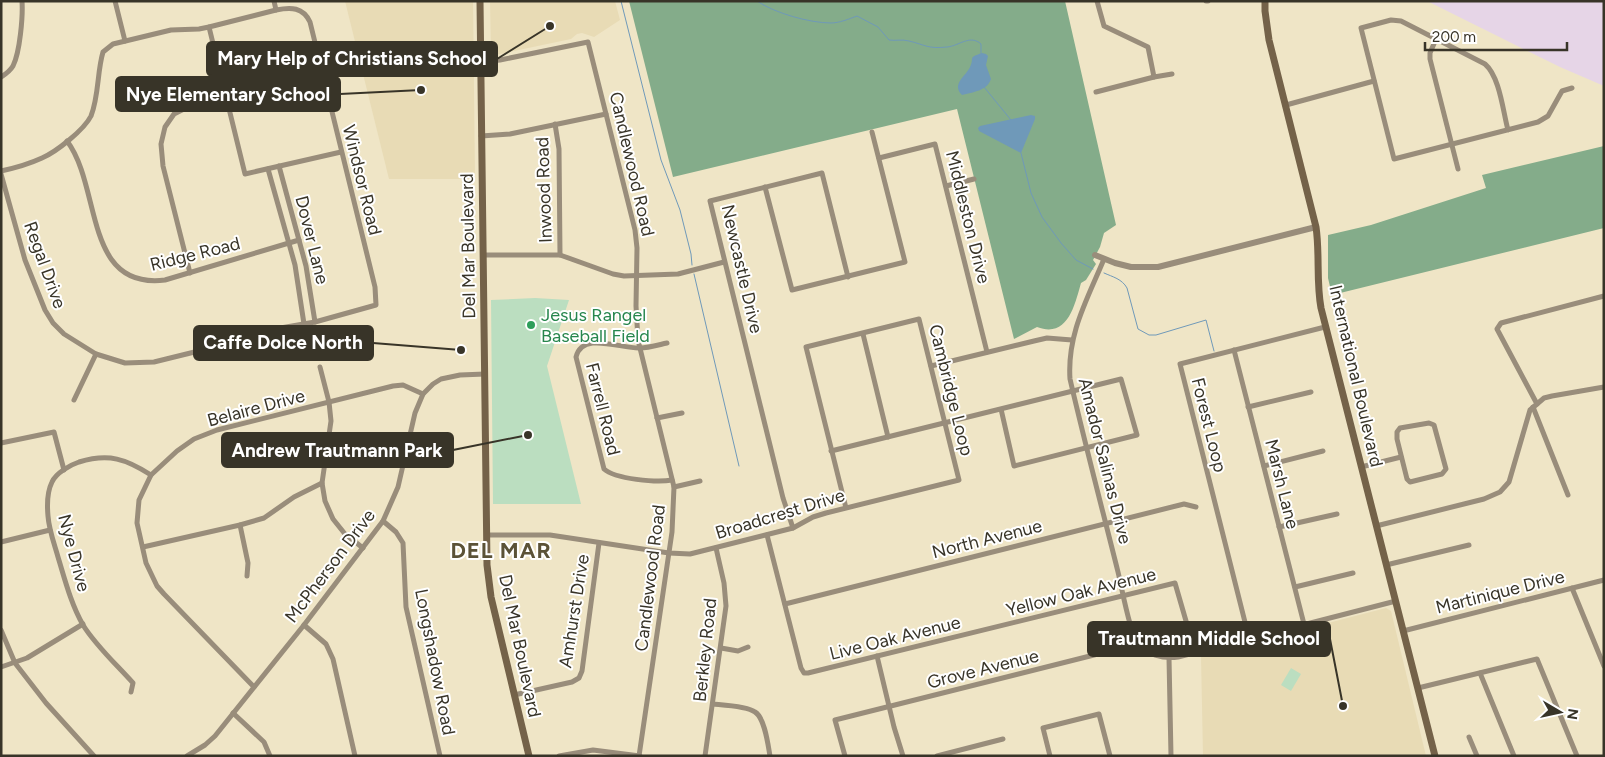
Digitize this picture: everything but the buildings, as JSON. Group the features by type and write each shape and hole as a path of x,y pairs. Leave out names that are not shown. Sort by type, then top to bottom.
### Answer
{"main road":[{"name":"Del Mar Boulevard","path":"480,1 487,565 491,597 529,756"},
{"name":"International Boulevard","path":"1265,1 1269,40 1316,227 1319,248 1319,296 1325,327 1435,756"}],"street":[{"path":"1,77 9,71 16,58 22,1"},
{"path":"115,1 125,41"},
{"path":"274,1 276,10"},
{"path":"1097,1 1104,26 1148,46 1154,77"},
{"name":"Windsor Road","path":"67,141 86,124 91,115 102,52 113,44 171,30 209,27 286,8 298,9 304,12 310,22 375,287 376,305"},
{"path":"1508,130 1495,78 1490,69 1480,61 1396,20 1361,28 1394,159 1452,145 1508,130 1543,120 1552,111 1562,91 1572,88"},
{"path":"209,27 245,174 341,152"},
{"path":"1436,39 1430,53 1430,60 1458,169"},
{"name":"Candlewood Road","path":"480,62 500,60 588,42 635,230 638,276 636,320 640,348 674,487 674,518 640,756"},
{"path":"1096,92 1172,74"},
{"path":"1286,105 1374,81"},
{"path":"190,273 163,166 161,144 166,127 174,114 190,106 226,96"},
{"path":"481,136 510,134 606,114"},
{"name":"Inwood Road","path":"555,124 559,149 560,255"},
{"path":"765,187 792,290 905,262 872,132"},
{"path":"1,173 42,158 67,141"},
{"name":"Ridge Road","path":"67,141 80,162 102,243 115,265 127,275 146,281 165,280 299,240"},
{"name":"Middleston Drive","path":"879,158 935,144 987,352"},
{"name":"Dover Lane","path":"279,166 309,280 315,322"},
{"name":"Dover Lane","path":"268,169 298,281 304,324"},
{"name":"Regal Drive","path":"1,173 26,260 45,310 53,323 64,334 96,354 125,363 154,362 231,344 269,330 315,322 376,305"},
{"name":"Newcastle Drive","path":"793,528 783,498 710,201 822,173 848,277"},
{"path":"946,186 974,179"},
{"path":"1095,255 1131,267 1158,267 1316,227"},
{"path":"483,256 560,255 617,275 638,276 678,274 724,262"},
{"name":"Amador Salinas Drive","path":"1104,259 1076,327 1072,340 1069,365 1073,391 1123,595 1137,643"},
{"path":"1568,495 1535,405 1497,329 1501,323 1507,321 1604,296"},
{"name":"Cambridge Loop","path":"846,508 806,347 919,319 959,480"},
{"name":"Forest Loop","path":"1249,638 1180,364 1325,327"},
{"path":"862,334 888,437"},
{"path":"931,366 1047,338 1072,340"},
{"name":"Farrell Road","path":"640,348 591,343 585,344 577,353 577,364 601,464 604,469 613,475 662,482 672,480"},
{"path":"640,348 667,343"},
{"name":"Marsh Lane","path":"1234,350 1304,624"},
{"path":"74,400 96,354"},
{"path":"320,367 329,402 331,421 322,483 325,501 333,520 345,534 364,548"},
{"path":"423,394 441,379 460,374 485,374"},
{"path":"831,451 1073,391 1121,380 1137,435 1014,466 1001,409"},
{"name":"Belaire Drive","path":"254,687 164,594 151,576 137,523 137,513 140,500 151,475 177,451 194,439 217,430 403,384 423,394"},
{"path":"1376,526 1484,499 1500,492 1509,482 1527,416 1535,405 1544,398 1604,387"},
{"path":"1248,407 1311,392"},
{"name":"McPherson Drive","path":"188,756 210,740 233,713 304,625 383,521 398,486 415,412 423,394"},
{"path":"657,418 682,413"},
{"path":"1432,423 1446,469 1442,474 1410,482 1407,479 1401,457 1396,439 1400,428 1432,423"},
{"path":"1,443 54,432 64,470"},
{"path":"1264,466 1323,451"},
{"path":"1361,467 1401,457"},
{"name":"Nye Drive","path":"131,692 133,683 108,657 83,624 71,599 50,530 48,498 52,480 74,464 92,458 118,459 133,464 151,475"},
{"name":"Broadcrest Drive","path":"487,535 550,535 669,553 690,554 793,528 813,517 959,480"},
{"path":"674,487 700,482"},
{"path":"143,548 264,518 294,497 322,483"},
{"name":"North Avenue","path":"784,604 1184,504 1196,507"},
{"path":"1279,527 1337,514"},
{"name":"Longshadow Road","path":"383,521 396,532 403,543 406,607 440,756"},
{"path":"240,525 248,563 248,576"},
{"path":"1,542 50,530"},
{"path":"767,535 784,604"},
{"name":"Amhurst Drive","path":"514,695 572,682 579,678 582,671 599,543"},
{"path":"1386,565 1469,545"},
{"name":"Berkley Road","path":"705,756 726,606 726,595 716,548"},
{"path":"1295,587 1353,573"},
{"name":"Martinique Drive","path":"1403,631 1604,580"},
{"name":"Yellow Oak Avenue","path":"994,628 1176,583 1195,652"},
{"path":"1572,588 1604,666"},
{"path":"1137,643 1145,650 1169,658 1396,601"},
{"name":"Live Oak Avenue","path":"784,604 800,668 808,673 994,628"},
{"path":"1,667 15,663 83,624"},
{"path":"304,625 326,644 333,659 355,756"},
{"path":"1,630 15,663 46,703 94,756"},
{"name":"Grove Avenue","path":"845,756 835,720 1094,656 1137,643"},
{"path":"721,648 738,651 748,647"},
{"path":"876,656 903,756"},
{"path":"1169,658 1171,756"},
{"path":"1418,688 1537,658 1577,756"},
{"path":"1480,673 1514,756"},
{"path":"713,704 756,712 762,722 770,756"},
{"path":"233,713 264,742 270,756"},
{"path":"1050,756 1043,728 1100,714 1110,756"},
{"path":"1469,737 1477,756"},
{"path":"937,756 1003,740"},
{"path":"559,756 593,750 640,756"}],"shaded area":[{"path":"345,1 473,1 475,179 389,179"},
{"path":"490,1 615,1 620,20 594,37 582,33 577,34 571,39 495,55 491,50"},
{"path":"1427,1 1604,1 1604,86 1560,67"},
{"path":"1386,608 1391,611 1426,756 1203,756 1201,656"}],"green space":[{"path":"629,1 1065,1 1116,225 1104,233 1100,247 1093,260 1096,264 1086,280 1081,283 1073,309 1063,324 1056,328 1048,329 1037,327 1014,339 957,109 673,177"},
{"path":"1604,146 1604,228 1332,295 1328,278 1328,235 1371,225 1486,188 1482,175"},
{"path":"535,298 569,300 547,366 581,504 493,504 491,300"},
{"path":"1291,668 1301,674 1291,691 1281,685"}],"water":[{"path":"982,53 988,56 986,65 991,79 983,89 962,95 958,87 960,80 970,67 973,57"},
{"path":"1031,115 1035,116 1035,119 1021,153 979,131 978,128 980,126"}],"waterway":[{"path":"621,1 661,160 680,210 692,265"},
{"path":"757,1 782,13 822,23 834,23 857,16 878,27 889,40 906,40 935,47 951,46 973,40 981,44 981,53"},
{"path":"984,87 1011,120"},
{"path":"1021,153 1031,193 1042,217 1076,260 1093,269"},
{"path":"1104,273 1120,280 1127,288 1138,329 1149,335 1156,335 1206,320 1214,351"},
{"path":"694,274 739,466"}],"place":[{"name":"Mary Help of Christians School","path":"550,26"},
{"name":"Nye Elementary School","path":"421,90"},
{"name":"Jesus Rangel Baseball Field","path":"531,325"},
{"name":"Caffe Dolce North","path":"461,350"},
{"name":"Andrew Trautmann Park","path":"528,435"},
{"name":"Trautmann Middle School","path":"1343,706"}],"district":[{"name":"DEL MAR","path":"501,550"}]}
